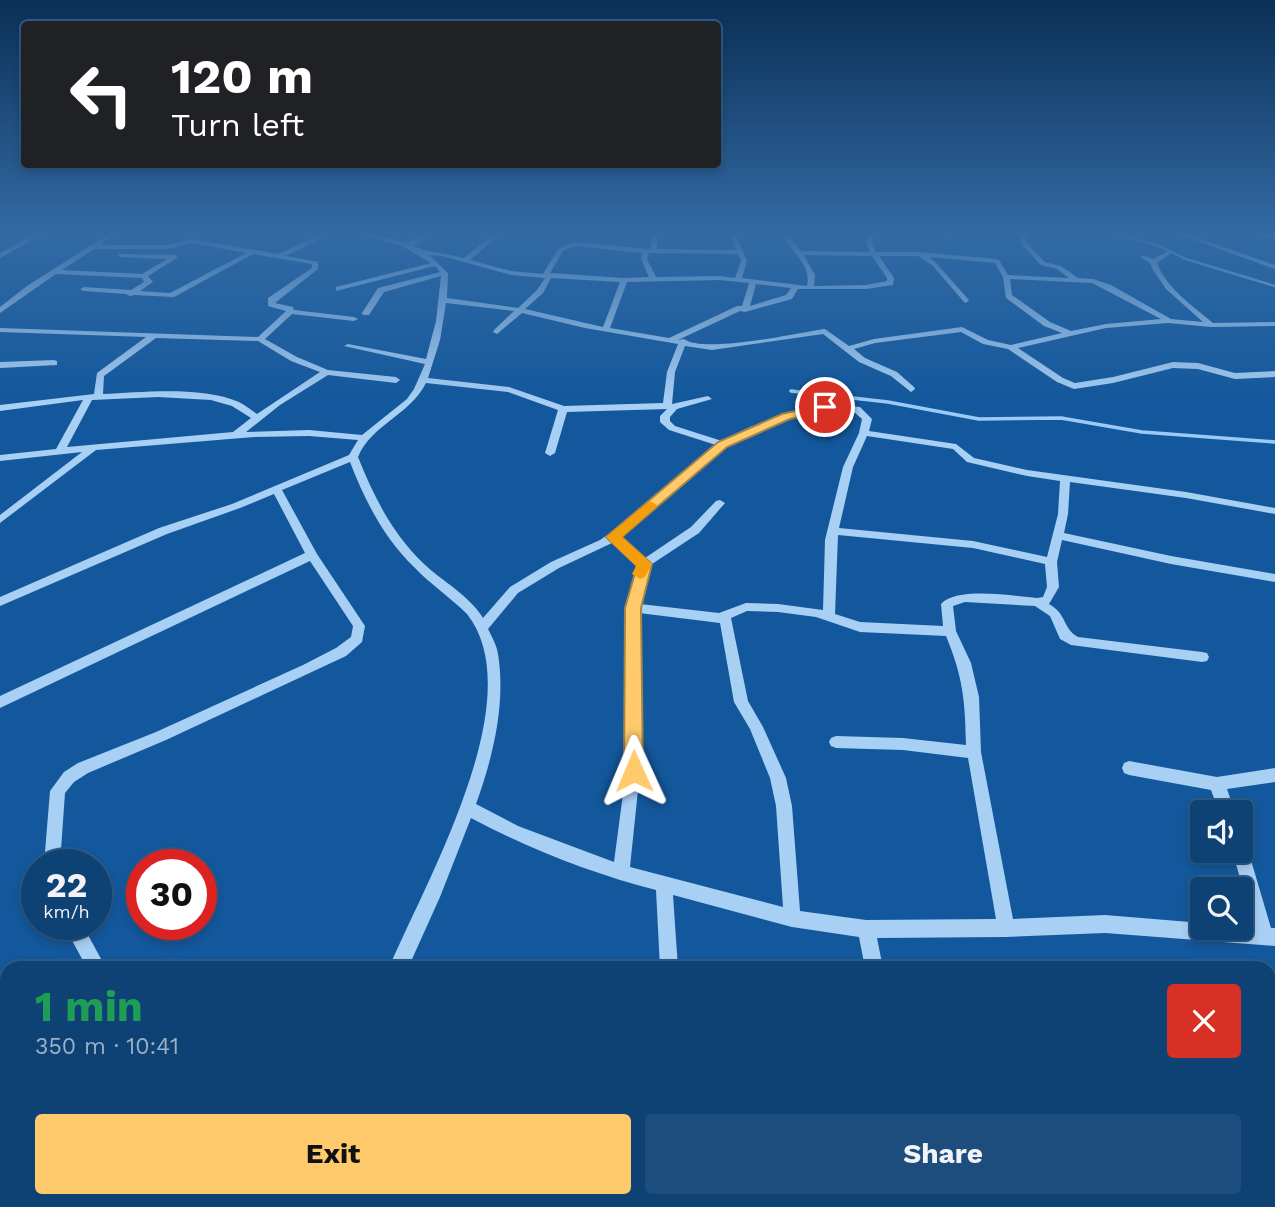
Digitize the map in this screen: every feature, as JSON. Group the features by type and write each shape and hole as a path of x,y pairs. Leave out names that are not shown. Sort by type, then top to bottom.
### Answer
{"street":[{"path":"0,311 29,289"},
{"path":"87,289 168,296 184,289"},
{"path":"130,294 137,289"},
{"path":"287,289 271,300 271,304 290,309 290,312 354,319"},
{"path":"366,313 384,289"},
{"path":"0,602 163,531 236,506 353,457 366,438 411,400 422,380 429,362 444,289"},
{"path":"497,332 541,289"},
{"path":"606,329 621,289"},
{"path":"745,310 751,289"},
{"path":"671,340 740,308 745,310 789,298 794,289"},
{"path":"955,289 965,301"},
{"path":"1008,289 1009,296 1047,324 1071,335"},
{"path":"1112,289 1168,321"},
{"path":"1173,289 1212,325"},
{"path":"443,300 520,310 606,329 722,348 819,331 830,333 870,365 894,374 911,389"},
{"path":"260,339 290,312"},
{"path":"850,348 874,341 962,329 986,342 1011,347 1106,326 1168,321 1273,326"},
{"path":"0,330 260,339 294,359 326,372 396,380"},
{"path":"60,451 94,397 100,375 155,334"},
{"path":"684,341 674,357 669,376 670,407 665,416 668,426 723,444"},
{"path":"348,346 429,362"},
{"path":"1011,347 1060,380 1074,386 1113,380 1172,365 1190,365 1235,376 1275,374"},
{"path":"0,365 54,363"},
{"path":"236,435 326,372"},
{"path":"422,380 509,390 563,409 670,407 708,399"},
{"path":"0,408 94,397 158,394 212,397 235,404 257,418"},
{"path":"483,627 514,590 555,565 613,537 723,444 753,429 815,408 847,408 861,411 867,419 864,433 848,467 833,531 829,617"},
{"path":"550,453 563,409"},
{"path":"0,458 236,435 294,433 366,438"},
{"path":"864,433 956,447 971,460 1065,480 1186,495 1275,511"},
{"path":"0,520 94,447"},
{"path":"353,457 373,507 394,540 416,564 469,608 489,636 496,664 486,749 435,890 401,961"},
{"path":"1006,928 974,752 972,697 964,663 950,631 947,604 953,600 1037,602 1046,600 1051,595 1051,562 1063,514 1065,480"},
{"path":"53,849 58,790 69,777 83,768 161,736 352,646 359,635 359,626 312,555 276,488"},
{"path":"621,873 634,771 633,608 645,564 695,530 720,503"},
{"path":"833,531 906,540 962,543 1051,562"},
{"path":"1058,536 1275,578"},
{"path":"613,537 645,564"},
{"path":"0,702 312,555"},
{"path":"1037,602 1058,616 1065,636 1076,642 1202,657"},
{"path":"633,608 725,617 752,606 817,613 860,627 950,631"},
{"path":"725,617 741,702 756,727 778,778 784,806 792,918"},
{"path":"836,742 902,744 974,752"},
{"path":"1129,768 1217,784 1275,775"},
{"path":"1217,784 1223,800"},
{"path":"467,807 513,832 621,873 792,918 866,929 1006,928 1105,923 1270,936 1245,863"},
{"path":"664,884 669,961"},
{"path":"866,929 873,961"},
{"path":"81,940 93,961"}],"waterway":[{"path":"791,391 888,402 979,419 1061,418 1142,432 1275,442"}],"slow traffic":[{"path":"640,574 645,564 613,537 650,505"}],"route":[{"path":"634,771 633,608 640,573 645,564 613,537 723,444 786,416 825,407"}]}
